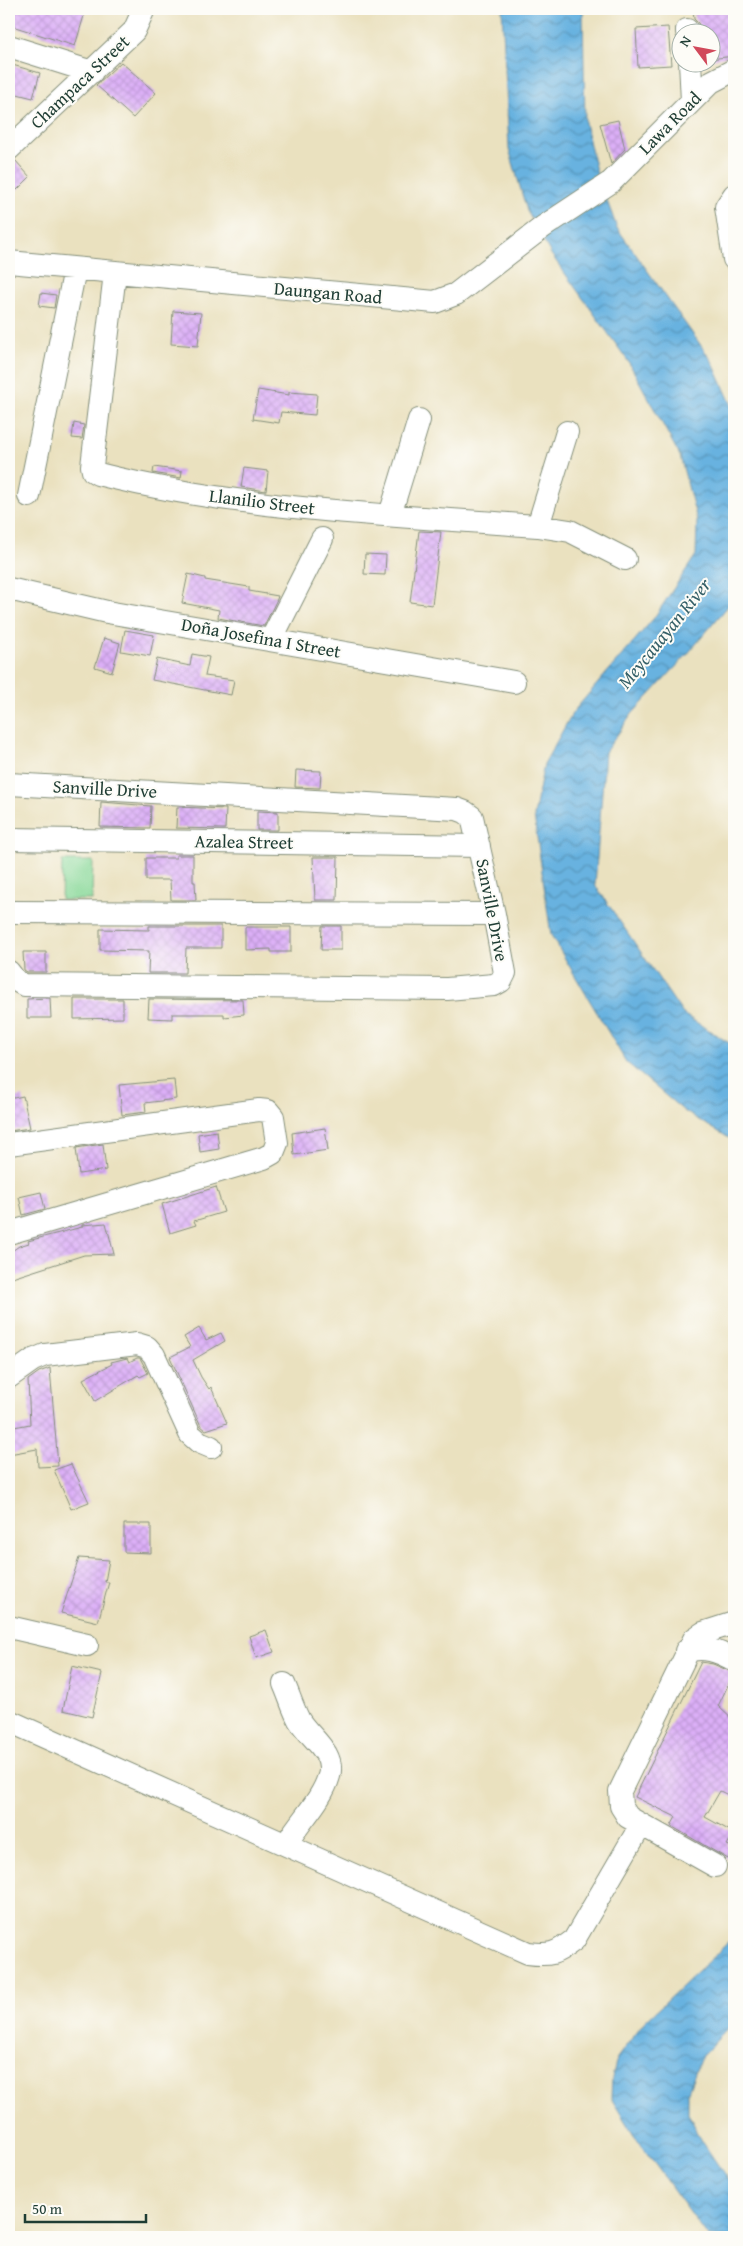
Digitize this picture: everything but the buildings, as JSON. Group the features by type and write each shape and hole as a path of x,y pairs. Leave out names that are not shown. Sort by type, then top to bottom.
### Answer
{"street":[{"name":"Champaca Street","path":"9,149 134,31 144,9"},
{"path":"9,46 92,72"},
{"name":"Lawa Road","path":"611,182 711,82 734,70"},
{"path":"691,72 692,101"},
{"name":"Daungan Road","path":"9,262 115,274 435,302 456,294 543,227 611,182"},
{"path":"734,195 726,207 734,259"},
{"path":"28,496 75,269"},
{"name":"Llanilio Street","path":"115,274 104,353 92,466 93,471 98,474 150,487 304,509 538,526 570,531 625,559"},
{"path":"390,515 419,420"},
{"path":"538,526 567,432"},
{"path":"271,640 322,539"},
{"name":"Doña Josefina Ⅰ Street","path":"9,589 107,612 514,682"},
{"name":"Sanville Drive","path":"9,784 457,809 466,812 472,817 479,846 505,974 501,981 494,985 447,989 24,985 12,976"},
{"name":"Azalea Street","path":"9,839 479,846"},
{"path":"9,912 494,914"},
{"path":"9,1144 260,1110 268,1111 273,1117 277,1143 273,1153 264,1158 9,1233"},
{"path":"9,1377 33,1360 45,1356 136,1344 147,1347 154,1355 190,1434 199,1442 210,1447"},
{"path":"715,1866 635,1821 621,1806 620,1791 686,1651 694,1639 703,1633 734,1622"},
{"path":"9,1626 86,1645"},
{"path":"686,1651 698,1648 710,1649 734,1660"},
{"path":"284,1684 300,1720 324,1750 330,1763 330,1774 325,1786 292,1835"},
{"path":"9,1710 531,1942 543,1944 556,1941 569,1932 635,1821"},
{"path":"9,1721 528,1953 544,1955 559,1952 574,1940 635,1821"}],"green space":[{"path":"62,861 93,861 92,900 61,900"}],"water":[{"name":"Meycauayan River","path":"502,9 583,9 585,123 596,171 617,228 712,361 734,410 734,599 685,657 632,714 605,752 595,885 683,1014 734,1046 734,1141 684,1111 626,1062 551,935 534,816 544,764 573,712 654,618 696,555 697,520 680,456 628,361 551,254 527,211 509,149"},
{"path":"734,1937 734,2022 701,2057 688,2091 688,2113 702,2141 734,2189 734,2237 708,2237 633,2134 611,2098 612,2078 617,2058 644,2022"}]}
